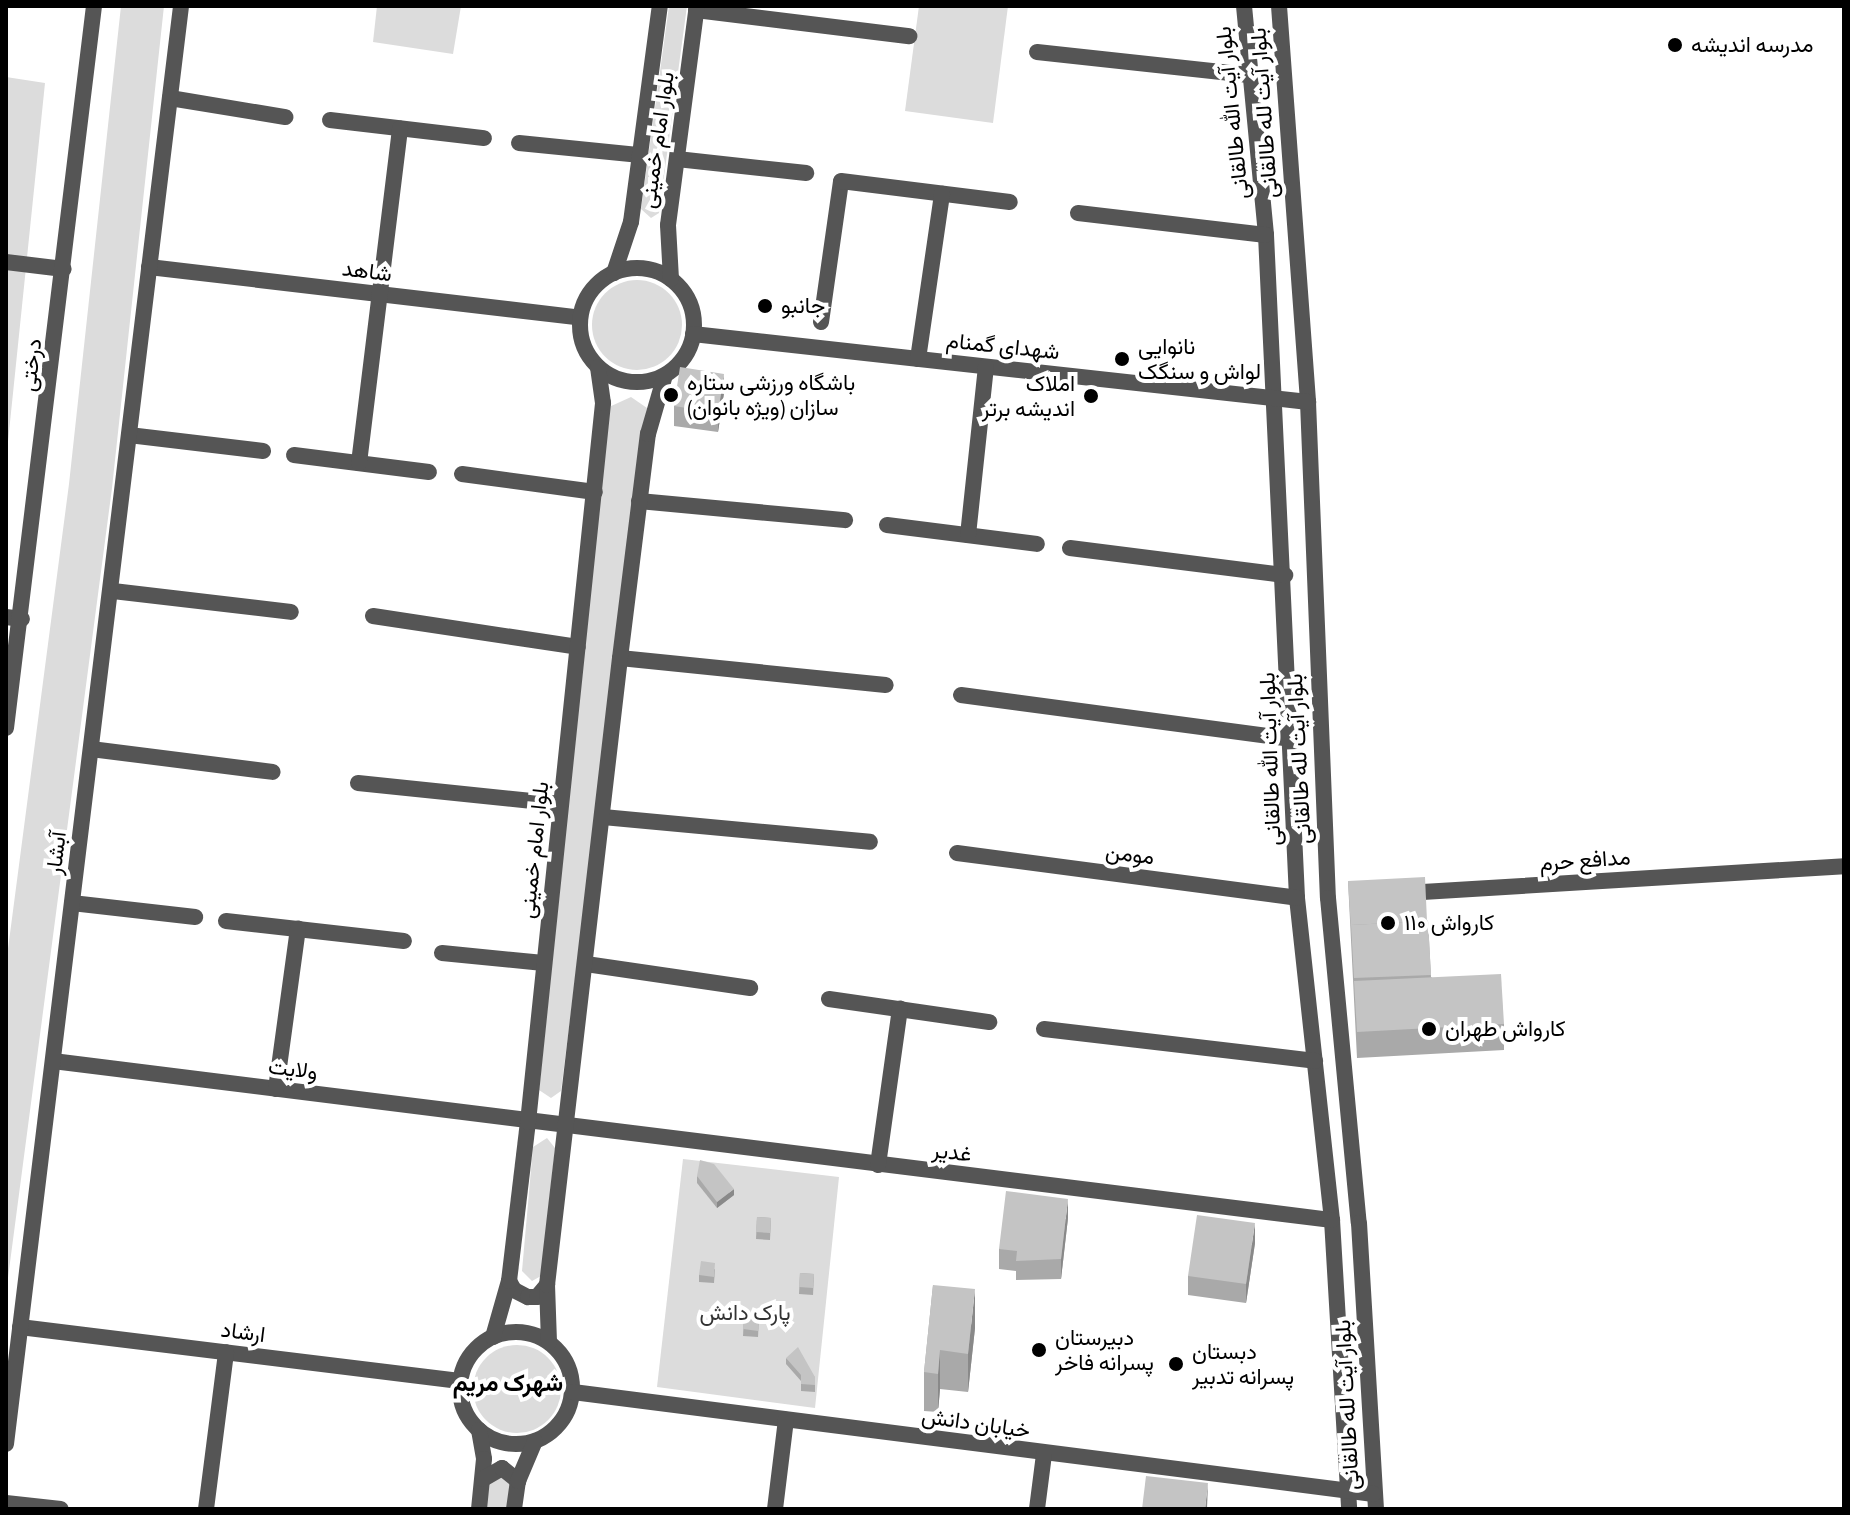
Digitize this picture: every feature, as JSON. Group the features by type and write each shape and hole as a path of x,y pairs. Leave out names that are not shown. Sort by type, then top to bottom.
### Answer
{"street":[{"name":"درختی","path":"6,728 14,618 64,269 94,6"},
{"path":"149,267 181,6"},
{"name":"بلوار امام خمینی","path":"614,273 631,222 660,6"},
{"name":"بلوار آیت الله طالقانی","path":"1244,6 1266,235 1285,575 1297,898 1332,1220 1349,1509"},
{"name":"بلوار آیت لله طالقانی","path":"1279,6 1308,402 1375,1501"},
{"path":"696,8 909,36"},
{"name":"بلوار امام خمینی","path":"671,279 668,225 696,8"},
{"path":"1037,52 1249,75"},
{"path":"170,98 285,117"},
{"path":"330,120 484,138"},
{"path":"359,463 400,128"},
{"path":"519,143 640,155"},
{"path":"677,159 806,173"},
{"path":"821,322 841,181 1010,202"},
{"path":"918,359 942,194"},
{"path":"1078,213 1266,235"},
{"path":"6,262 64,269"},
{"name":"شاهد","path":"149,267 580,318"},
{"name":"آبشار","path":"6,1444 113,591 149,267"},
{"path":"633,268 671,279 690,304 693,334 678,364 665,375 630,382 598,367 587,353 580,318 598,284 614,273 633,268"},
{"name":"شهدای گمنام","path":"693,334 1308,402"},
{"name":"بلوار امام خمینی","path":"493,1337 509,1281 528,1122 595,492 603,403 598,367"},
{"path":"968,535 986,367"},
{"path":"549,1342 547,1285 620,658 648,434 665,375"},
{"path":"129,435 263,451"},
{"path":"294,455 429,472"},
{"path":"462,474 595,492"},
{"path":"639,501 845,520"},
{"path":"887,525 1037,544"},
{"path":"1070,548 1285,575"},
{"path":"113,591 291,612"},
{"path":"373,616 578,647"},
{"path":"620,658 886,685"},
{"path":"961,695 1290,739"},
{"path":"91,749 273,772"},
{"path":"358,783 561,804"},
{"path":"603,817 870,842"},
{"name":"مومن","path":"957,853 1297,898"},
{"name":"مدافع حرم","path":"1391,894 1844,866"},
{"path":"72,903 195,917"},
{"path":"226,921 404,941"},
{"path":"276,1089 298,929"},
{"path":"442,953 544,963"},
{"path":"586,964 750,988"},
{"path":"829,999 989,1022"},
{"path":"878,1165 900,1009"},
{"path":"1044,1029 1315,1061"},
{"name":"ولایت","path":"53,1061 566,1127"},
{"name":"غدیر","path":"566,1127 1332,1220"},
{"path":"509,1281 514,1290 528,1297 537,1297 547,1285"},
{"name":"ارشاد","path":"20,1327 460,1381"},
{"path":"479,1430 511,1444 535,1441 559,1425 573,1392 567,1364 549,1342 522,1331 493,1337 477,1347 460,1381 464,1408 479,1430 483,1479 479,1509"},
{"path":"206,1509 226,1352"},
{"name":"خیابان دانش","path":"573,1392 1044,1454 1348,1490 1375,1501"},
{"path":"775,1509 786,1420"},
{"path":"514,1509 518,1481 535,1441"},
{"path":"1037,1509 1044,1454"},
{"path":"483,1479 502,1468 518,1481"},
{"path":"6,1503 61,1509"}],"green space":[{"path":"121,6 164,6 112,488 6,1293 6,964 69,484"},
{"path":"377,6 461,6 453,54 373,42"},
{"path":"669,6 687,6 659,213 651,218 641,209"},
{"path":"919,6 1008,6 993,123 905,111"},
{"path":"6,77 45,83 6,461"},
{"path":"637,280 654,284 669,293 678,308 682,325 678,342 669,357 654,366 637,370 620,366 605,357 596,342 592,325 596,308 605,293 620,284"},
{"path":"631,397 647,408 561,1091 551,1098 539,1090 609,407"},
{"path":"547,1138 555,1148 541,1276 532,1281 522,1271 533,1147"},
{"name":"پارک دانش","path":"683,1159 839,1177 815,1408 657,1387"},
{"path":"517,1345 534,1349 548,1358 557,1372 561,1389 557,1406 548,1420 534,1429 517,1433 500,1429 486,1420 477,1406 473,1389 477,1372 486,1358 500,1349"},
{"path":"500,1476 510,1482 510,1509 484,1509 487,1484"}],"building":[{"path":"680,367 724,374 718,413 674,406"},
{"path":"1425,877 1427,921 1351,925 1351,929 1348,881"},
{"path":"1428,921 1431,975 1354,978 1351,925"},
{"path":"1501,974 1504,1024 1357,1032 1354,981"},
{"path":"700,1160 714,1164 734,1189 717,1202 697,1176"},
{"path":"1006,1191 1068,1199 1061,1259 1016,1261 1017,1251 999,1249"},
{"path":"1197,1215 1255,1223 1246,1284 1188,1276"},
{"path":"757,1217 771,1218 770,1233 756,1232"},
{"path":"701,1261 715,1263 714,1277 699,1275"},
{"path":"800,1273 814,1274 813,1288 799,1287"},
{"path":"933,1285 975,1289 968,1354 940,1350 938,1374 924,1372"},
{"path":"744,1317 759,1318 758,1331 743,1329"},
{"path":"798,1347 815,1377 815,1385 801,1384 801,1375 786,1358"},
{"path":"1146,1476 1208,1483 1205,1509 1142,1509"}],"place":[{"name":"مدرسه اندیشه","path":"1675,45"},
{"name":"جانبو","path":"765,306"},
{"name":"نانوایی لواش و سنگک","path":"1122,359"},
{"name":"باشگاه ورزشی ستاره سازان (ویژه بانوان)","path":"671,395"},
{"name":"املاک اندیشه برتر","path":"1091,396"},
{"name":"کارواش ۱۱۰","path":"1388,923"},
{"name":"کارواش طهران","path":"1429,1029"},
{"name":"دبیرستان پسرانه فاخر","path":"1039,1350"},
{"name":"دبستان پسرانه تدبیر","path":"1176,1364"}],"district":[{"name":"شهرک مریم","path":"508,1383"}]}
